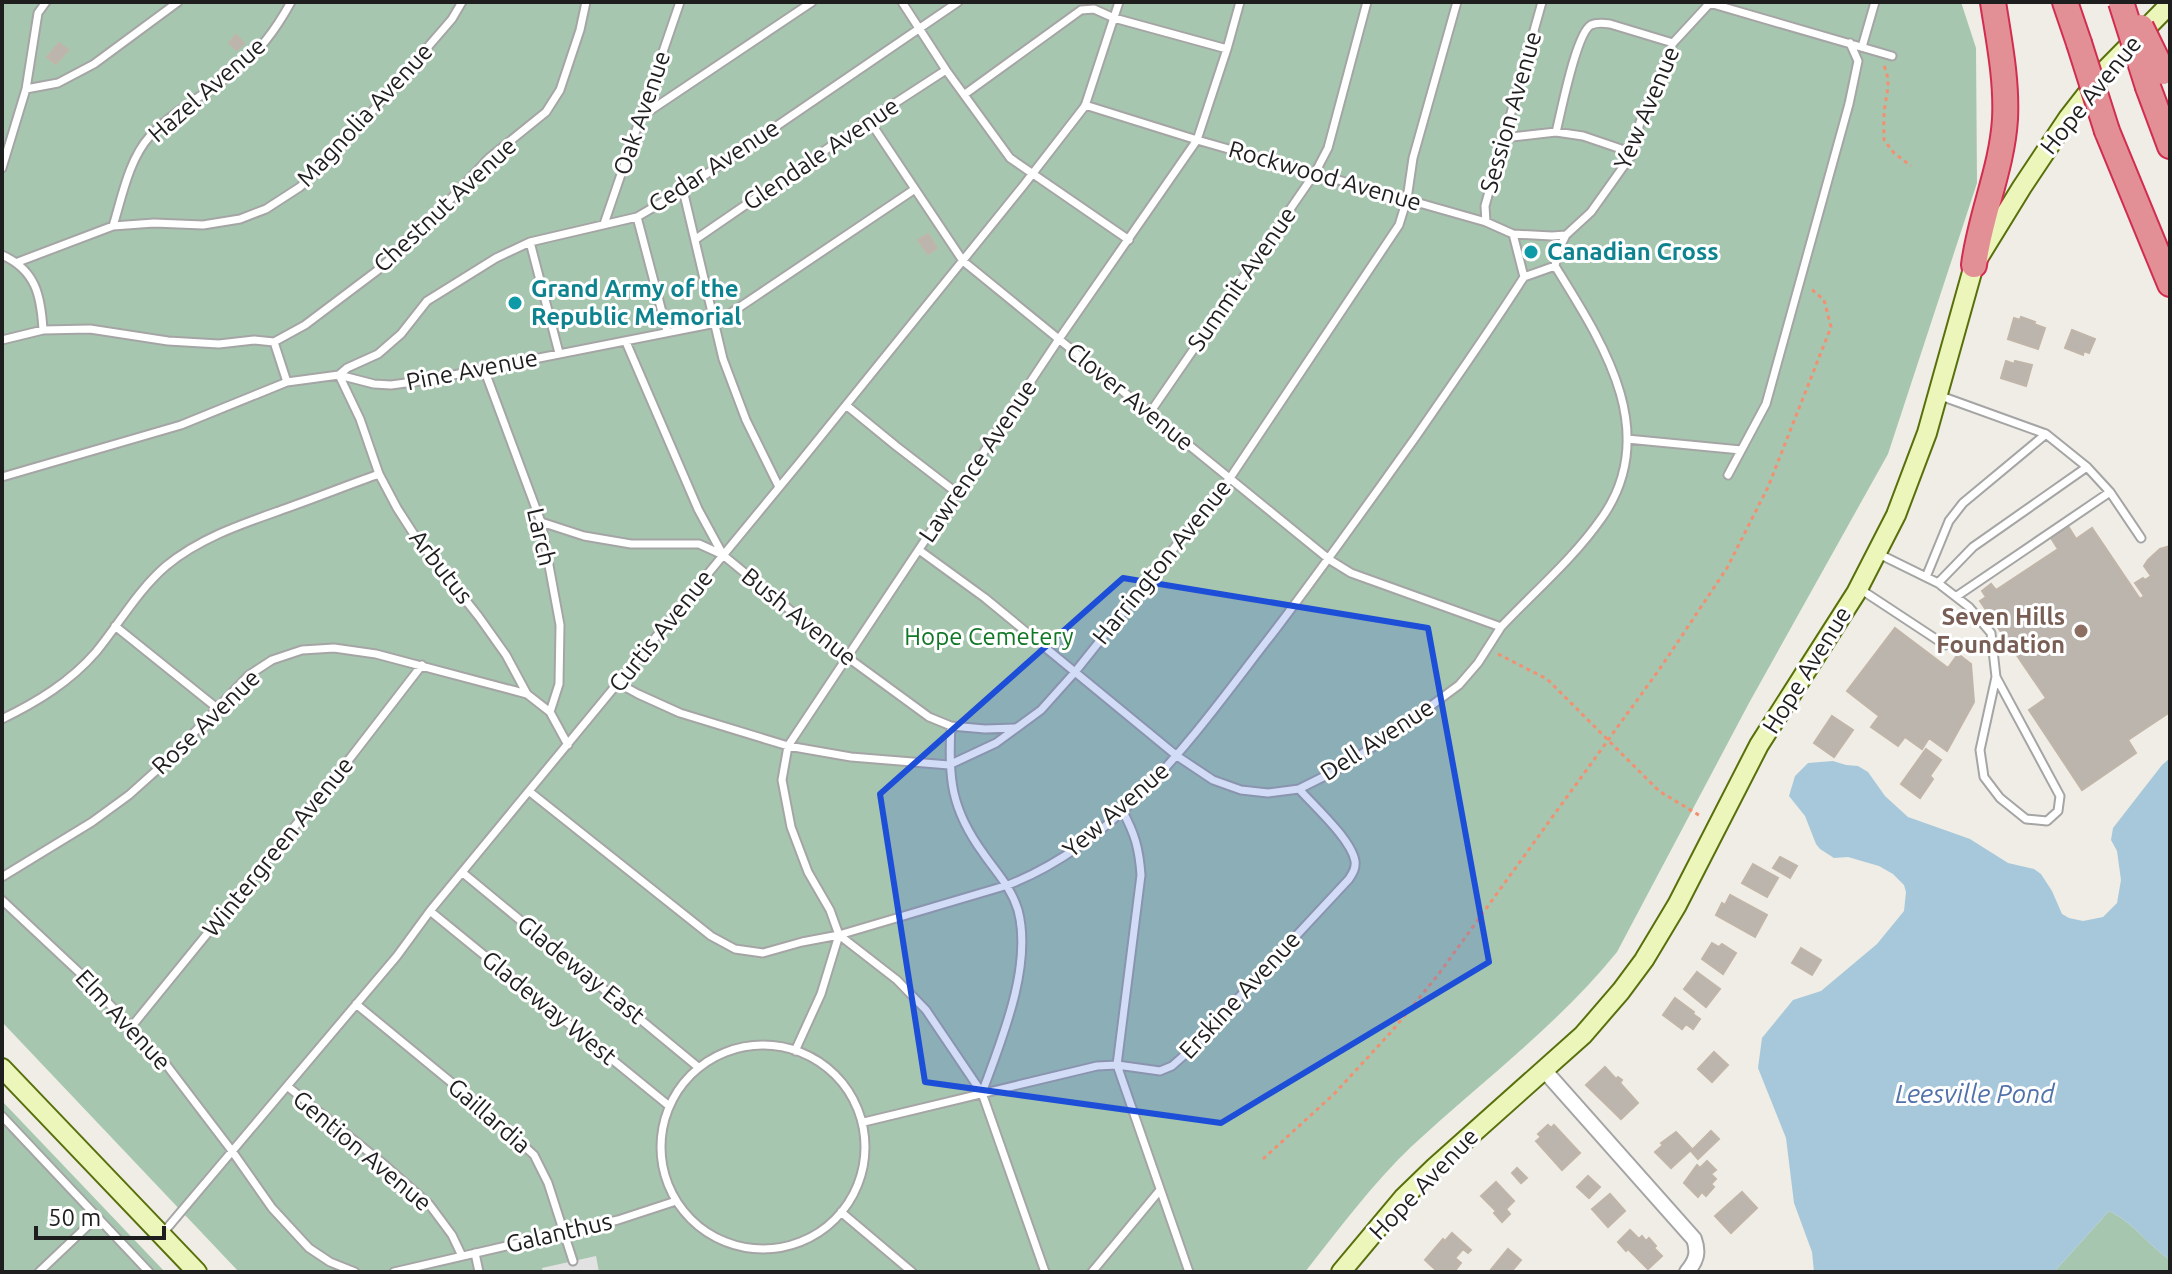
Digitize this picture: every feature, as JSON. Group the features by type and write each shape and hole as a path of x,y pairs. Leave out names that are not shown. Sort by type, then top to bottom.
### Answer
{"highway":[{"path":"1974,265 2005,121 2004,71 1993,2"},
{"path":"2065,2 2107,131 2170,284"},
{"path":"2121,2 2160,82"},
{"path":"2129,2 2160,82 2170,146"}],"main road":[{"name":"Hope Avenue","path":"1341,1272 1403,1198 1583,1035 1636,971 1677,905 1759,745 1859,588 1877,553 1913,473 1974,265 2068,118 2107,68 2170,4"},
{"path":"2,1068 197,1272"}],"street":[{"path":"1544,1070 1694,1239 1697,1256 1687,1272"}],"lane":[{"path":"2,168 26,89 38,13 35,2"},
{"path":"38,13 46,2"},
{"path":"26,89 58,83 94,64 178,2"},
{"name":"Hazel Avenue","path":"113,226 138,152 151,135 259,50 291,2"},
{"name":"Magnolia Avenue","path":"18,262 113,226 154,223 203,225 240,219 266,209 300,187 339,150 452,19 462,2"},
{"name":"Chestnut Avenue","path":"2,340 43,330 90,329 168,341 219,344 254,340 274,342 305,325 378,270 417,235 489,158 546,112 560,90 586,2"},
{"name":"Oak Avenue","path":"604,224 680,2"},
{"path":"642,116 812,2"},
{"path":"902,2 946,70 1010,158 1129,240"},
{"name":"Cedar Avenue","path":"339,375 378,354 401,334 427,301 473,270 530,242 637,217 683,190 958,2"},
{"path":"1110,2 1114,18"},
{"name":"Curtis Avenue","path":"161,1235 397,956 430,911 1032,175 1085,105 1119,2"},
{"name":"Lawrence Avenue","path":"788,746 1059,339 1197,140 1240,2"},
{"name":"Summit Avenue","path":"1149,414 1315,173 1328,148 1367,2"},
{"name":"Harrington Avenue","path":"618,683 680,713 788,746 851,757 949,765 996,743 1041,710 1230,478 1399,225 1407,199 1413,158 1457,2"},
{"name":"Session Avenue","path":"1486,222 1485,206 1542,2"},
{"path":"1708,2 1892,56"},
{"name":"Yew Avenue","path":"1555,266 1566,235 1591,212 1633,153 1640,122 1673,43 1708,2"},
{"path":"1862,47 1875,2"},
{"path":"965,94 1081,10 1094,9 1114,18 1227,49"},
{"path":"1556,132 1580,40 1591,25 1610,24 1673,43"},
{"path":"1728,475 1766,404 1858,61 1850,43"},
{"name":"Glendale Avenue","path":"696,239 946,70"},
{"name":"Rockwood Avenue","path":"1085,105 1486,222 1513,234 1566,235"},
{"name":"Clover Avenue","path":"869,120 963,261 1330,560 1351,573 1501,627"},
{"path":"1503,138 1556,132 1583,136 1633,153"},
{"name":"Pine Avenue","path":"2,477 181,425 287,382 339,375 391,385 428,380 716,323 915,189"},
{"path":"683,190 723,359 746,420 779,487"},
{"path":"637,217 667,331"},
{"path":"1501,627 1602,519 1618,491 1627,456 1628,427 1617,379 1597,333 1555,266 1524,277 1513,234"},
{"path":"530,242 559,353"},
{"path":"2,255 18,262 34,285 42,300 43,330"},
{"name":"Yew Avenue","path":"530,792 711,936 735,949 763,953 839,935 1031,876 1062,858 1122,810 1177,756 1330,560 1524,277"},
{"path":"274,342 287,382"},
{"name":"Bush Avenue","path":"626,342 698,509 723,555 847,657 929,717 951,726 1017,728"},
{"name":"Larch","path":"484,369 541,522 560,625 559,684 550,712"},
{"name":"Arbutus","path":"339,375 360,419 379,474 397,508 497,642 527,694 550,712 568,745"},
{"path":"1938,395 2046,434 2087,467 2110,492 2141,538"},
{"path":"846,405 957,493"},
{"path":"1926,577 1949,521 1963,503 2046,434"},
{"path":"1627,439 1741,450"},
{"path":"1938,583 1973,547 2087,467"},
{"path":"2,719 35,703 66,680 95,653 166,566 205,540 379,474"},
{"path":"1957,596 2110,492"},
{"path":"541,522 584,536 631,544 699,544 723,555"},
{"name":"Dell Avenue","path":"919,550 985,598 1177,756 1213,780 1241,790 1268,793 1299,789 1335,771 1393,734 1459,685 1478,663 1501,627"},
{"path":"1877,553 1938,583 1957,596 1991,633 1996,677 1980,750 1984,777 2000,798 2026,819 2047,821 2058,811 2060,796 1996,677"},
{"path":"1859,588 1945,645"},
{"path":"115,626 217,708"},
{"name":"Rose Avenue","path":"2,877 92,822 129,795 167,761 249,675 272,660 302,650 334,648 376,654 527,694"},
{"name":"Wintergreen Avenue","path":"132,1026 422,665"},
{"path":"951,726 949,765 957,807 970,836 1008,885 1018,911 1022,944 1009,1013 982,1093"},
{"path":"788,746 782,780 791,827 808,872 830,910 839,935 897,980 926,1010 982,1093 1045,1272"},
{"name":"Erskine Avenue","path":"864,1122 1097,1066 1117,1065 1160,1071 1172,1066 1355,870 1355,858 1344,840 1299,789"},
{"path":"1122,810 1133,829 1139,849 1141,875 1117,1065 1189,1272"},
{"name":"Gladeway East","path":"463,873 698,1067"},
{"name":"Elm Avenue","path":"2,900 132,1026 165,1063 232,1151"},
{"name":"Gladeway West","path":"430,911 668,1105"},
{"path":"795,1051 821,994 839,935"},
{"name":"Gaillardia","path":"356,1004 528,1147 539,1162 573,1261"},
{"path":"769,1047 795,1051 833,1074 857,1104 864,1122 864,1164 859,1181 841,1212 809,1238 793,1246 762,1250 735,1246 711,1236 692,1222 676,1201 667,1178 663,1155 668,1105 688,1074 713,1057 739,1049 769,1047"},
{"name":"Gention Avenue","path":"287,1086 429,1204 452,1235 462,1256"},
{"path":"2,1116 149,1272"},
{"path":"232,1151 272,1208 309,1248 330,1262 355,1272"},
{"path":"1092,1272 1160,1190"},
{"name":"Galanthus","path":"394,1272 564,1234 676,1201"},
{"path":"841,1212 912,1272"},
{"path":"39,1272 97,1217"},
{"path":"475,1253 479,1272"}],"path":[{"path":"1877,52 1887,74 1889,90 1884,140 1894,153 1911,166"},
{"path":"1263,1159 1335,1093 1438,975 1661,667 1727,568 1768,487 1831,327 1824,300 1800,281"},
{"path":"1487,649 1547,679 1659,791 1717,827"}],"highlighted area":[{"path":"1123,578 1428,628 1489,962 1221,1123 925,1082 880,794"}],"green space":[{"name":"Hope Cemetery","path":"2,2 1961,2 1976,48 1977,183 1888,454 1749,703 1617,952 1544,1029 1397,1161 1305,1272 239,1272 2,1022"},
{"path":"2,1101 165,1272 2,1272"},
{"path":"2109,1211 2126,1221 2170,1260 2170,1272 2054,1272"}],"shaded area":[{"path":"596,1256 599,1272 543,1272 542,1268"}],"water":[{"name":"Leesville Pond","path":"2170,758 2170,1260 2126,1221 2109,1211 2054,1272 1814,1272 1812,1252 1794,1203 1786,1138 1758,1068 1762,1038 1793,1000 1821,991 1877,944 1904,911 1906,892 1904,885 1893,874 1879,866 1848,857 1834,858 1820,849 1805,816 1789,796 1795,776 1808,763 1833,761 1858,766 1868,772 1885,796 1908,817 1970,839 2008,863 2034,869 2052,891 2062,914 2083,921 2103,917 2117,903 2121,880 2117,851 2111,840 2113,828"}],"building":[{"path":"236,35 244,43 237,50 229,43"},
{"path":"59,43 68,50 56,64 47,57"},
{"path":"928,234 937,248 928,254 918,240"},
{"path":"2021,317 2045,328 2038,349 2008,339 2014,318 2020,320"},
{"path":"2072,330 2095,339 2089,353 2084,351 2083,355 2065,348"},
{"path":"2006,361 2032,365 2026,386 2001,378"},
{"path":"2068,526 2076,539 2092,528 2140,599 2144,596 2135,583 2151,576 2144,566 2160,549 2170,546 2170,712 2128,740 2136,753 2082,790 2029,710 2046,698 1980,601 1986,597 1982,591 1991,584 1996,590 2058,549 2051,538"},
{"path":"1895,628 1948,668 1958,654 1971,664 1974,702 1947,751 1929,738 1922,749 1905,737 1898,746 1871,727 1879,716 1847,691"},
{"path":"1832,716 1853,730 1834,757 1814,743"},
{"path":"1926,749 1941,760 1920,798 1901,784"},
{"path":"1780,857 1797,866 1790,878 1773,868"},
{"path":"1753,864 1778,878 1767,897 1742,883"},
{"path":"1730,895 1767,915 1755,937 1716,915"},
{"path":"1712,943 1719,947 1722,944 1736,953 1723,974 1702,959"},
{"path":"1801,948 1821,960 1812,975 1792,963"},
{"path":"1697,972 1720,989 1706,1007 1684,989"},
{"path":"1675,998 1700,1019 1693,1029 1686,1024 1682,1029 1663,1015"},
{"path":"1714,1052 1728,1065 1712,1082 1698,1069"},
{"path":"1605,1067 1616,1079 1622,1080 1620,1083 1638,1103 1621,1119 1586,1085"},
{"path":"1548,1125 1551,1128 1554,1125 1580,1153 1562,1170 1536,1141 1541,1137 1538,1134"},
{"path":"1711,1131 1719,1139 1698,1159 1691,1151"},
{"path":"1676,1132 1692,1149 1671,1168 1655,1152"},
{"path":"1707,1161 1716,1170 1711,1174 1716,1179 1711,1184 1714,1187 1706,1196 1702,1192 1698,1197 1684,1183 1697,1165 1700,1168"},
{"path":"1517,1168 1527,1178 1521,1183 1512,1173"},
{"path":"1588,1176 1600,1187 1589,1198 1577,1187"},
{"path":"1496,1182 1514,1201 1506,1209 1510,1214 1502,1222 1481,1196"},
{"path":"1742,1192 1757,1208 1731,1233 1715,1216"},
{"path":"1610,1194 1625,1211 1608,1227 1592,1209"},
{"path":"1630,1230 1639,1239 1642,1236 1646,1241 1649,1238 1662,1256 1648,1269 1618,1242"},
{"path":"1452,1233 1471,1250 1468,1253 1463,1249 1455,1258 1461,1263 1454,1272 1438,1272 1425,1260"},
{"path":"1508,1249 1521,1260 1511,1272 1489,1272"}],"place":[{"name":"Canadian Cross","path":"1531,252"},
{"name":"Grand Army of the Republic Memorial","path":"515,303"},
{"name":"Seven Hills Foundation","path":"2081,631"}]}
